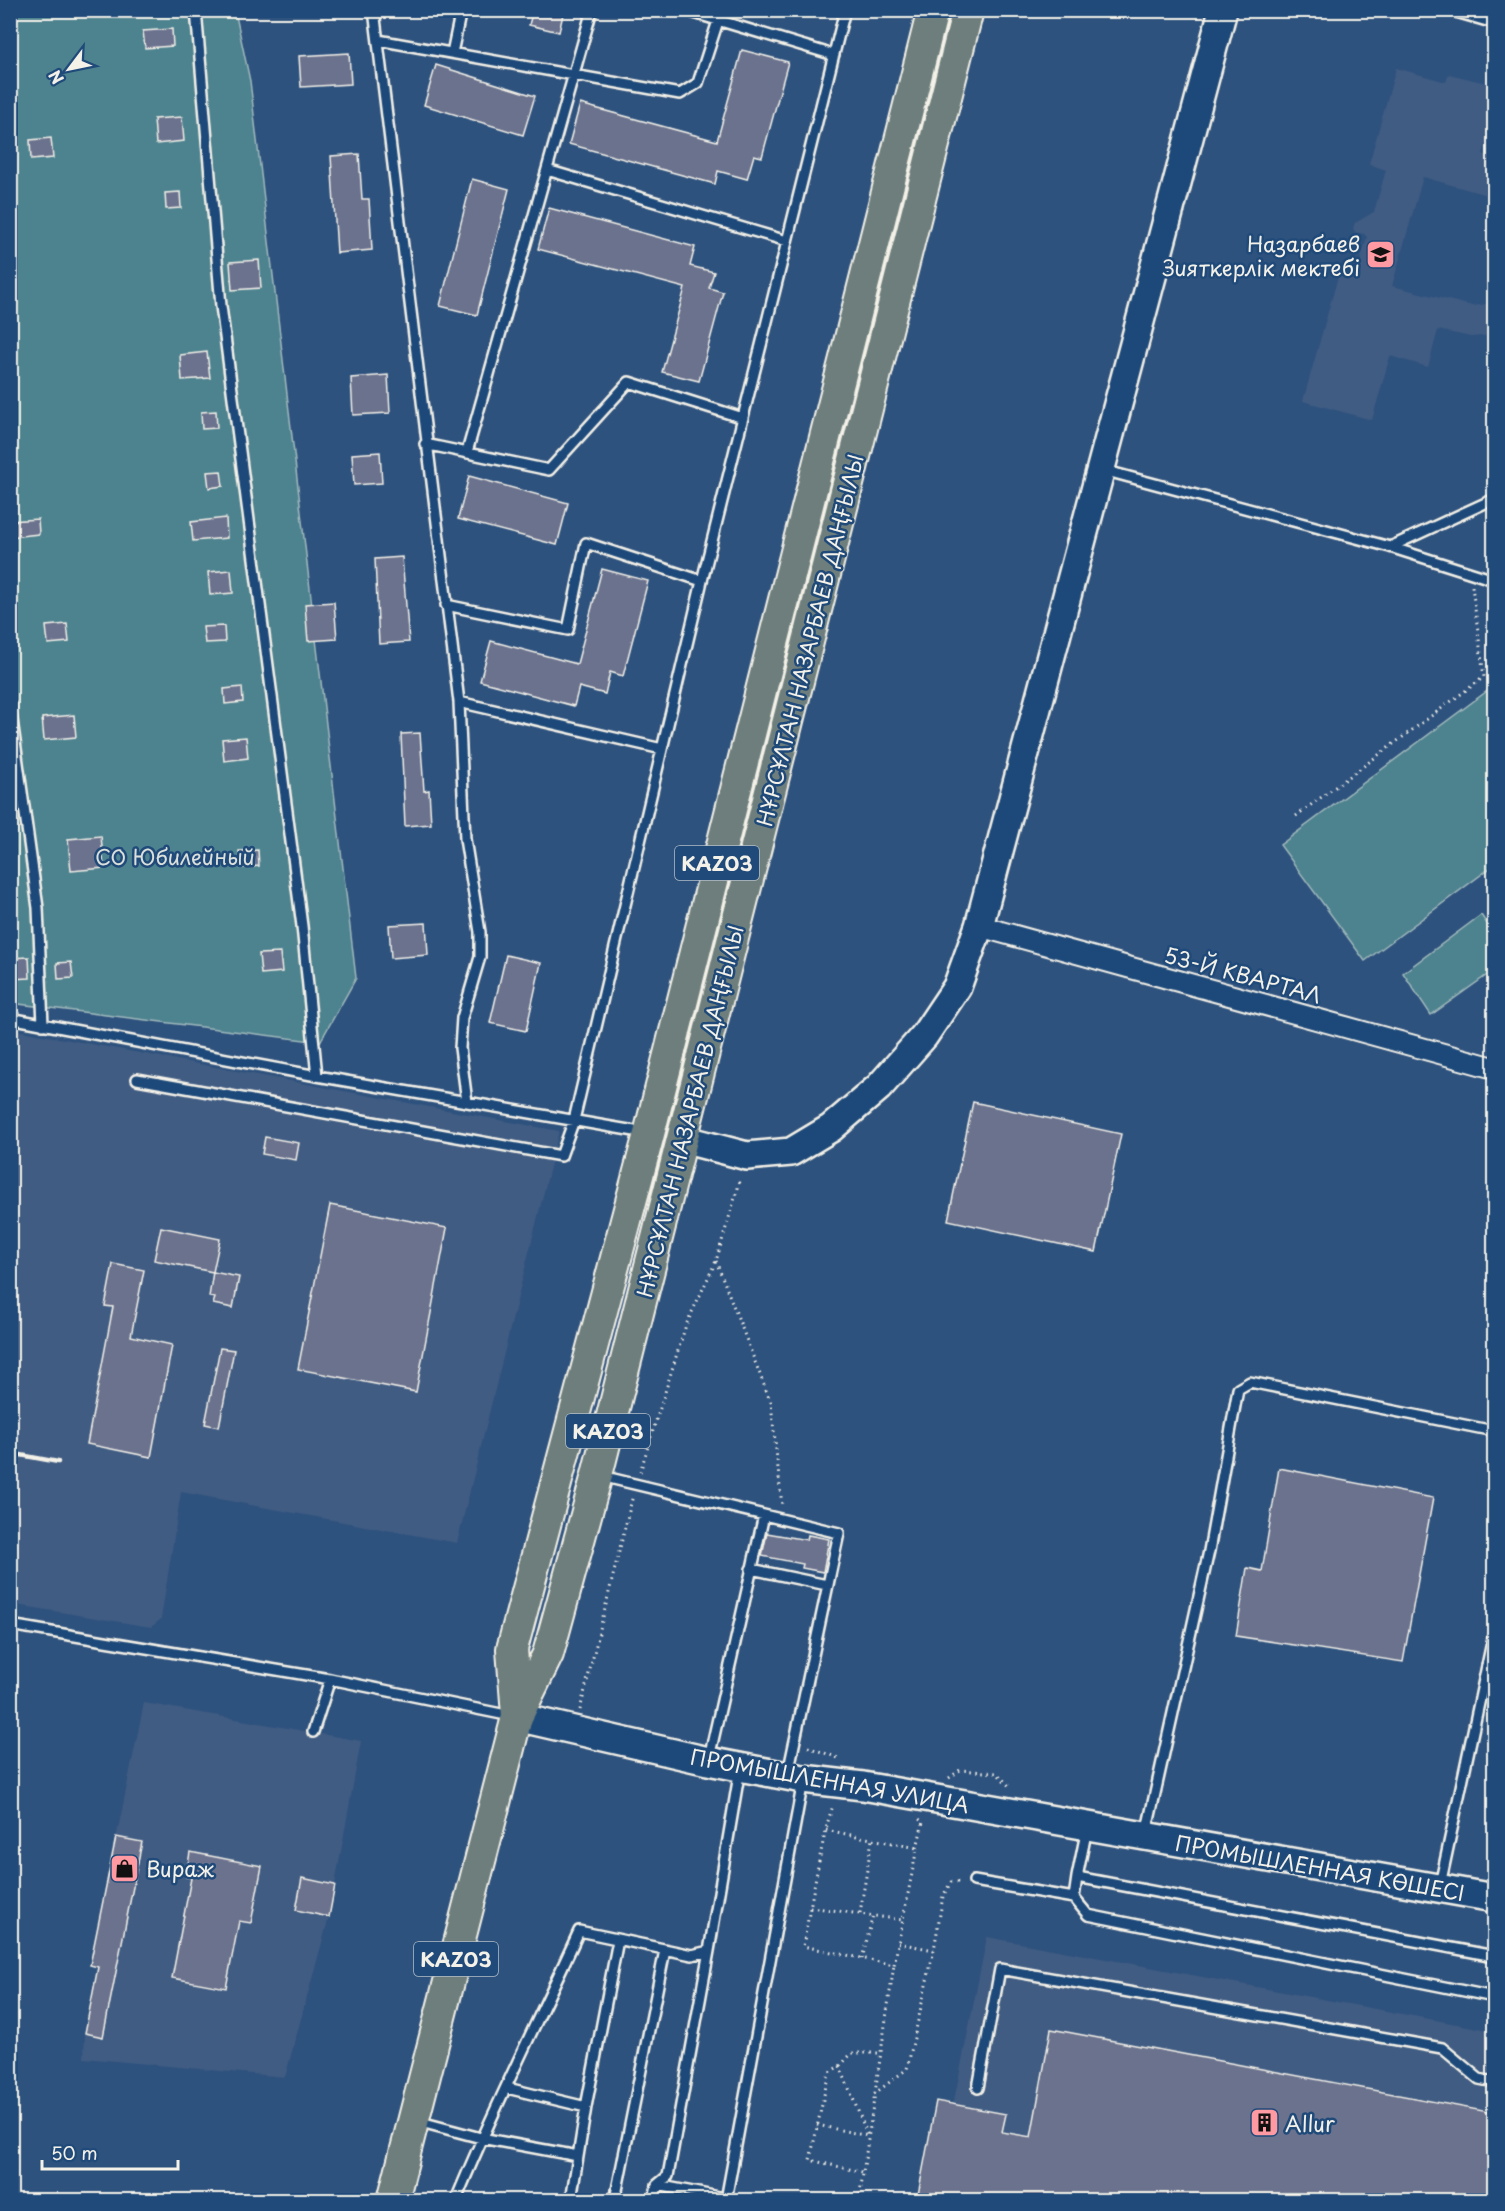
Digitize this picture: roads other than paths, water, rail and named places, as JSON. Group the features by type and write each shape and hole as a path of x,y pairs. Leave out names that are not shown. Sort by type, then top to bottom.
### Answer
{"main road":[{"name":"НҰРСҰЛТАН НАЗАРБАЕВ ДАҢҒЫЛЫ","path":"517,1717 512,1649 649,1134 933,10"},
{"name":"НҰРСҰЛТАН НАЗАРБАЕВ ДАҢҒЫЛЫ","path":"393,2200 517,1717 548,1654 597,1475 968,10"},
{"path":"649,1134 682,1139"}],"street":[{"path":"682,1139 747,1156 791,1152 831,1128 879,1087 924,1036 957,987 979,926 1224,10"},
{"name":"53-Й КВАРТАЛ","path":"979,926 1494,1068"},
{"name":"ПРОМЫШЛЕННАЯ УЛИЦА","path":"517,1717 708,1761 1145,1836"},
{"name":"ПРОМЫШЛЕННАЯ КӨШЕСІ","path":"1145,1836 1494,1898"}],"lane":[{"path":"196,10 220,306 302,926 317,1076"},
{"path":"374,10 459,702 465,839 480,932 480,957 462,1018 460,1038 467,1102"},
{"path":"452,53 461,10"},
{"path":"467,452 592,10"},
{"path":"137,1079 561,1156 574,1120 702,581 845,10"},
{"path":"1449,10 1494,23"},
{"path":"686,11 834,55"},
{"path":"378,40 681,94 698,83 718,21"},
{"path":"547,170 787,241"},
{"path":"426,444 549,470 628,381 743,418"},
{"path":"1101,470 1390,548 1494,580"},
{"path":"1390,548 1494,499"},
{"path":"446,604 568,630 586,543 702,581"},
{"path":"459,702 662,749"},
{"path":"10,705 38,908 43,1025"},
{"path":"10,1018 317,1076 649,1134"},
{"path":"1145,1836 1209,1551 1238,1389 1250,1382 1494,1431"},
{"path":"597,1475 839,1533 827,1585 795,1777 729,2200 657,2185"},
{"path":"708,1761 764,1515"},
{"path":"751,1569 827,1585"},
{"path":"10,1626 330,1679 517,1717"},
{"path":"1439,1888 1494,1633"},
{"path":"312,1732 330,1679"},
{"path":"654,2200 657,2185 668,2176 741,1767"},
{"path":"1074,1898 1087,1826"},
{"path":"1077,1877 1494,1956"},
{"path":"974,1881 1074,1898 1088,1915 1494,1997"},
{"path":"456,2200 481,2138 507,2088 579,1931 693,1955 709,1951"},
{"path":"571,2200 618,1940"},
{"path":"615,2200 665,1950"},
{"path":"978,2088 1000,1969 1442,2049 1479,2079 1494,2082"},
{"path":"507,2088 586,2107"},
{"path":"415,2121 481,2138 578,2156"}],"railway":[{"path":"10,1453 58,1462"}],"place":[{"name":"Назарбаев Зияткерлік мектебі","path":"1381,255"},
{"name":"Вираж","path":"125,1868"},
{"name":"Allur","path":"1264,2123"}],"park label":[{"name":"СО Юбилейный","path":"175,856"}]}
